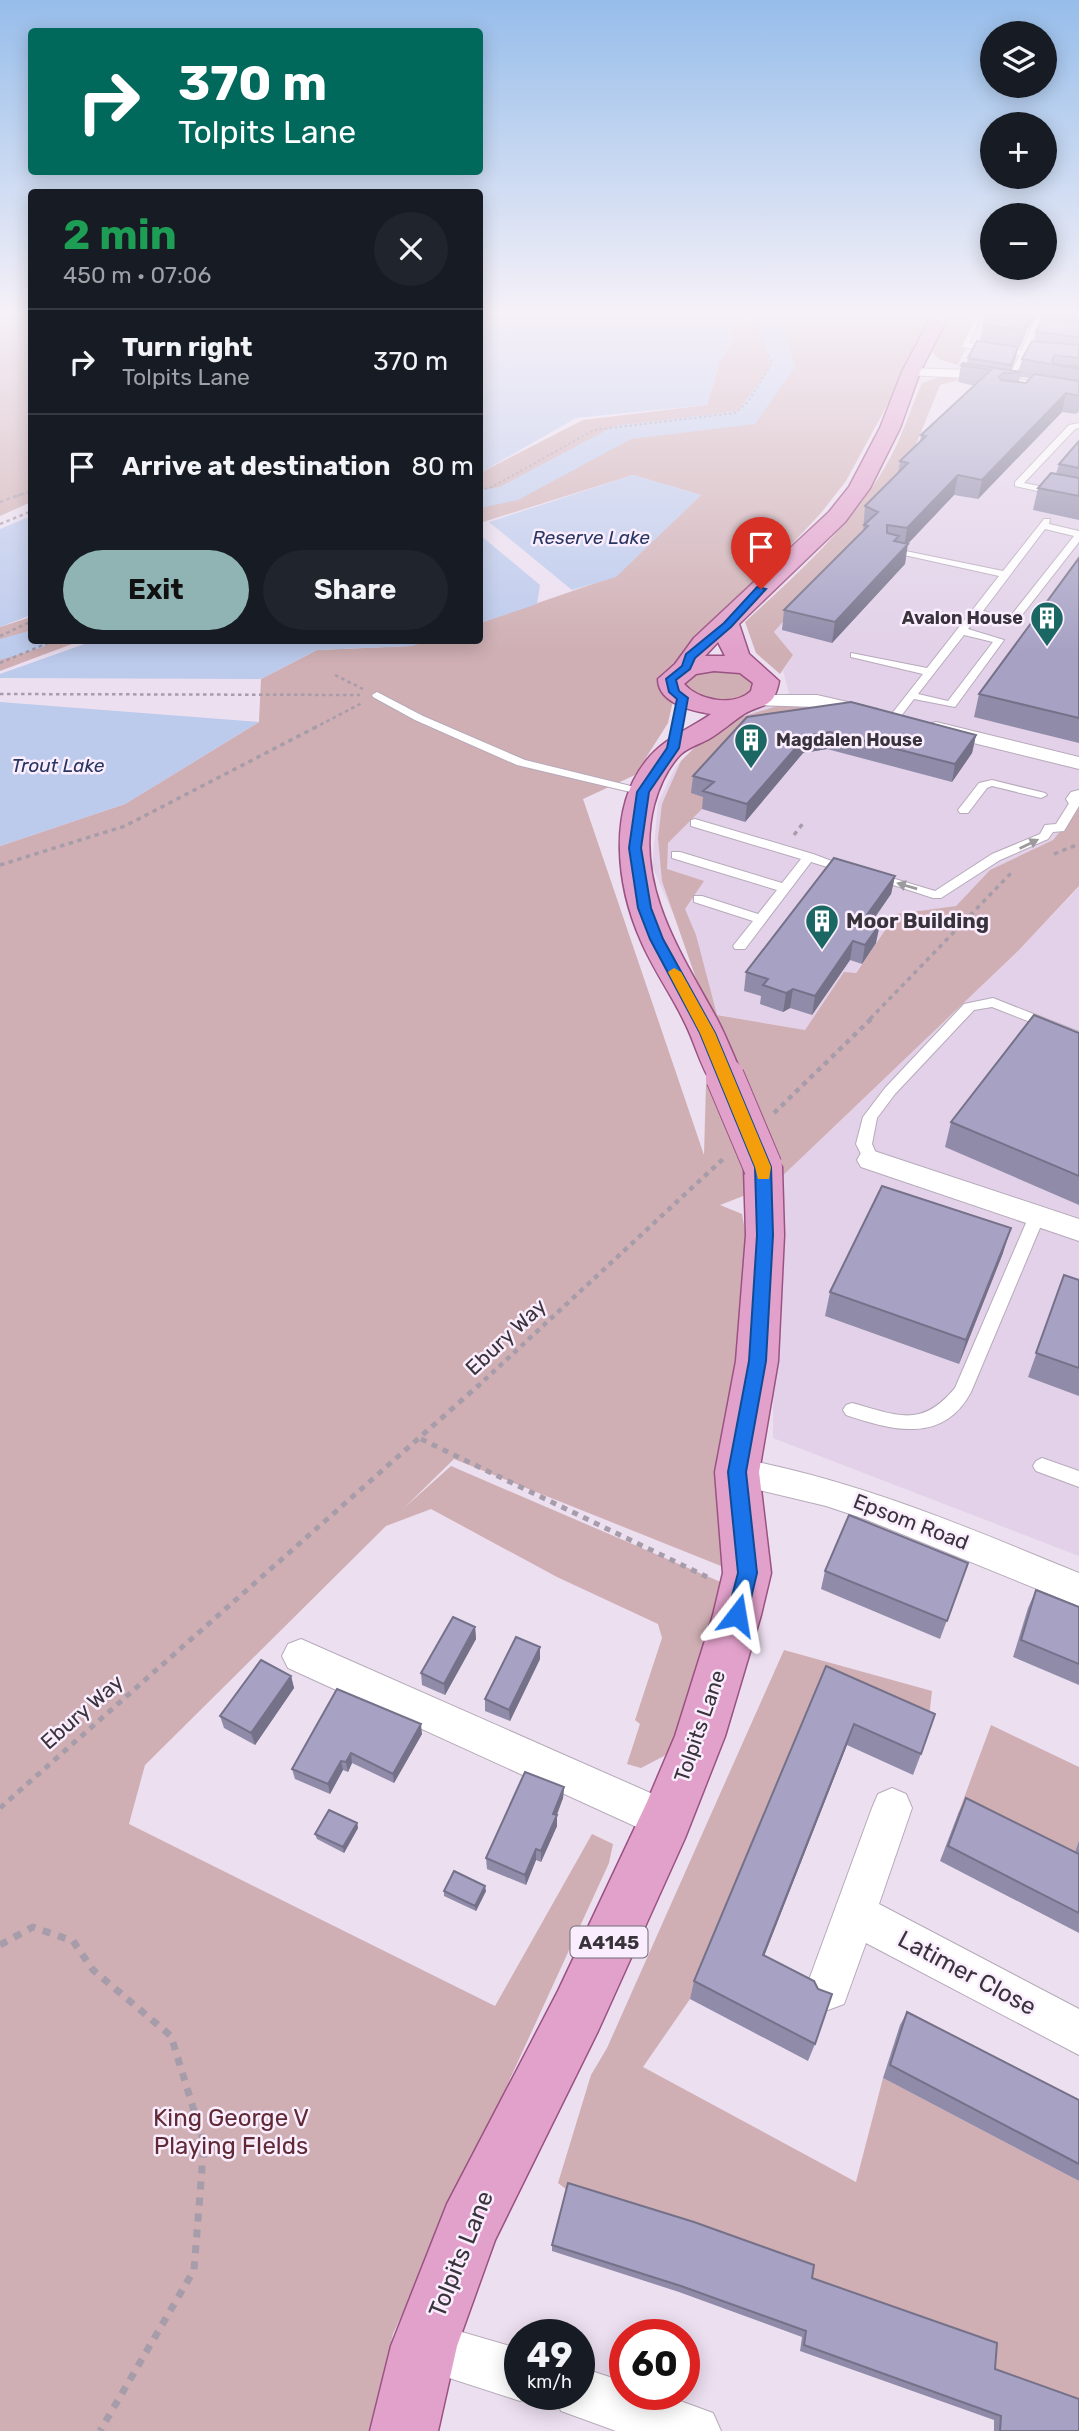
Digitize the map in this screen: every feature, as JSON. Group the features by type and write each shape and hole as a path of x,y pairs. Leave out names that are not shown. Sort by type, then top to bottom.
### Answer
{"main road":[{"name":"Tolpits Lane","path":"404,2431 424,2346 469,2226 578,2011 666,1820 700,1736 747,1573 737,1472 757,1361 765,1235 725,1077 708,1033 656,939 645,908 635,848 643,792 673,748 682,698 674,692 671,679 687,667 690,657 727,625 739,610 837,517 859,488 891,424"},
{"path":"682,698 716,708 753,696 744,666 732,647 727,625"},
{"path":"687,667 716,663 744,666"},
{"name":"Tolpits Lane","path":"673,748 724,718 753,696"}],"street":[{"path":"753,696 817,701 1079,763"},
{"path":"871,1160 1079,1230"},
{"name":"Epsom Road","path":"737,1472 782,1479 876,1506 1079,1590"},
{"path":"301,1656 666,1820"},
{"path":"828,1988 892,1808"},
{"name":"Latimer Close","path":"855,1914 1079,2033"},
{"path":"424,2346 504,2370"},
{"path":"595,2398 695,2431"}],"lane":[{"path":"1079,425 1072,427 1018,484 1079,497"},
{"path":"894,718 976,612 1046,524 1079,535 1012,621 976,612"},
{"path":"889,549 1006,575"},
{"path":"911,695 951,705 999,640 962,631"},
{"path":"855,655 929,672"},
{"path":"377,695 419,718 521,763 643,792"},
{"path":"964,810 984,785 992,783 1041,795"},
{"path":"695,823 937,895 996,857 1044,836 1049,828 1060,828 1078,798"},
{"path":"676,855 784,888"},
{"path":"740,946 809,858"},
{"path":"698,899 761,919"},
{"path":"871,1160 864,1144 870,1117 890,1091 969,1007 993,1002 1079,1037"},
{"path":"852,1409 906,1424 924,1424 941,1416 954,1404 962,1392 1037,1216"},
{"path":"1042,1466 1079,1479"}],"path":[{"path":"483,488 492,487 594,430 640,424"},
{"path":"0,502 28,492"},
{"path":"0,524 28,514"},
{"path":"0,636 28,623"},
{"path":"0,663 45,644"},
{"path":"335,675 377,695"},
{"path":"0,694 377,695"},
{"path":"0,865 125,826 377,695"},
{"path":"771,1115 832,1059 1015,869"},
{"name":"Ebury Way","path":"0,1808 421,1439 747,1159"},
{"path":"421,1439 708,1578"},
{"path":"0,1945 33,1927 73,1941 93,1970 171,2036 204,2143 194,2270 100,2431"}],"shaded area":[{"path":"1021,424 1079,424 1079,808 1053,840 990,870 956,906 896,914 855,973 844,973 805,1030 708,1013 698,970 652,866 658,803 676,766 703,739 734,720 789,693 783,671 793,655 774,632 898,489"},
{"path":"1079,887 1079,1556 773,1438 774,1184 1019,950"}],"green space":[{"path":"0,424 28,424 28,503 0,516"},
{"name":"King George V Playing FIelds","path":"574,424 877,424 846,481 821,513 685,658 665,671 662,684 673,701 668,723 635,775 583,799 704,1155 708,1013 662,881 658,838 662,804 681,761 696,746 735,719 784,704 822,705 702,809 668,843 667,869 704,881 685,909 696,935 717,1015 805,1030 844,972 856,973 896,914 956,906 990,870 1053,840 1079,808 1079,886 1019,950 774,1184 720,1205 742,1214 750,1257 726,1568 454,1459 404,1508 451,1466 723,1583 673,1747 664,1756 641,1768 627,1764 640,1724 635,1720 662,1638 658,1624 557,1577 431,1509 386,1526 145,1765 129,1824 495,2006 592,1834 613,1844 609,1863 393,2334 369,2431 0,2431 0,846 125,804 259,722 261,679 317,650 417,644 483,644 483,622 616,576 701,495 633,475 483,522 483,471"},
{"path":"906,424 924,424 898,489 774,632 793,655 780,674 756,653 745,622 821,549 856,510 891,457"},
{"path":"28,618 28,644 72,644 0,671 0,627"},
{"path":"703,670 737,672 752,684 751,690 743,697 726,702 708,699 683,686 684,681"},
{"path":"784,1650 932,1691 927,1735 820,1688 690,1999 643,2067 856,2182 883,2078 1079,2181 1079,2407 998,2378 990,2348 567,2190 558,2183 591,2075 607,2048"},
{"path":"991,1725 1079,1767 1079,1840 1069,1870 958,1814"}],"water":[{"path":"483,424 565,424 483,471"},
{"name":"Reserve Lake","path":"633,475 701,495 616,577 572,590 489,522"},
{"path":"28,517 28,616 0,627 0,529"},
{"path":"483,538 540,585 537,604 483,622"},
{"path":"85,644 417,644 317,650 261,679 0,678 0,674"},
{"name":"Trout Lake","path":"0,702 259,722 125,804 0,846"}],"building":[{"path":"932,424 1036,424 982,480 958,475 907,528 887,525 887,533 899,536 894,541 908,544 835,622 784,610 868,526 864,525 878,512 865,506 908,463 900,461 926,436 921,435"},
{"path":"1079,441 1079,468 1059,464"},
{"path":"1051,473 1079,478 1079,496 1038,488"},
{"name":"Avalon House","path":"1079,558 1079,718 979,694"},
{"path":"851,702 976,735 955,764 830,732 806,736 747,804 703,791 714,782 693,776 747,717"},
{"name":"Moor Building","path":"834,858 895,876 864,919 880,924 865,945 853,941 815,996 793,989 786,993 763,985 768,979 746,972"},
{"path":"1034,1015 1079,1033 1079,1176 951,1122"},
{"path":"882,1186 1011,1228 966,1340 830,1292"},
{"path":"1064,1275 1079,1280 1079,1368 1036,1353"},
{"path":"849,1515 968,1563 947,1621 825,1571"},
{"path":"1036,1590 1079,1607 1079,1664 1021,1640"},
{"path":"453,1617 475,1627 444,1684 421,1673"},
{"path":"516,1637 540,1647 509,1710 485,1699"},
{"path":"261,1660 291,1676 251,1733 220,1716"},
{"path":"826,1666 935,1714 921,1754 854,1724 763,1955 814,1981 818,1989 832,1994 815,2044 694,1981"},
{"path":"337,1689 421,1724 393,1774 351,1753 346,1762 341,1761 328,1784 292,1769"},
{"path":"525,1772 564,1787 553,1814 557,1815 541,1851 536,1849 525,1875 486,1858"},
{"path":"966,1798 1079,1854 1079,1913 948,1846"},
{"path":"329,1810 357,1823 343,1847 315,1834"},
{"path":"454,1871 485,1886 475,1906 444,1891"},
{"path":"907,2012 1079,2100 1079,2164 890,2065"},
{"path":"568,2183 694,2222 814,2265 812,2278 997,2343 995,2369 1079,2399 1079,2431 1000,2431 1001,2416 804,2345 806,2331 681,2286 552,2245"}],"waterway":[{"path":"483,498 508,494 624,432 690,424"},
{"path":"0,650 28,641"}],"slow traffic":[{"path":"674,972 708,1033 763,1167 763,1175"}],"place":[{"name":"Avalon House","path":"1047,648"},
{"name":"Magdalen House","path":"751,770"},
{"name":"Moor Building","path":"822,951"}],"route":[{"path":"737,1615 747,1573 737,1472 757,1361 765,1235 763,1167 708,1033 656,939 645,908 635,848 643,792 649,779 673,748 682,698 674,692 671,679 687,667 690,657 727,625 761,589"}]}
